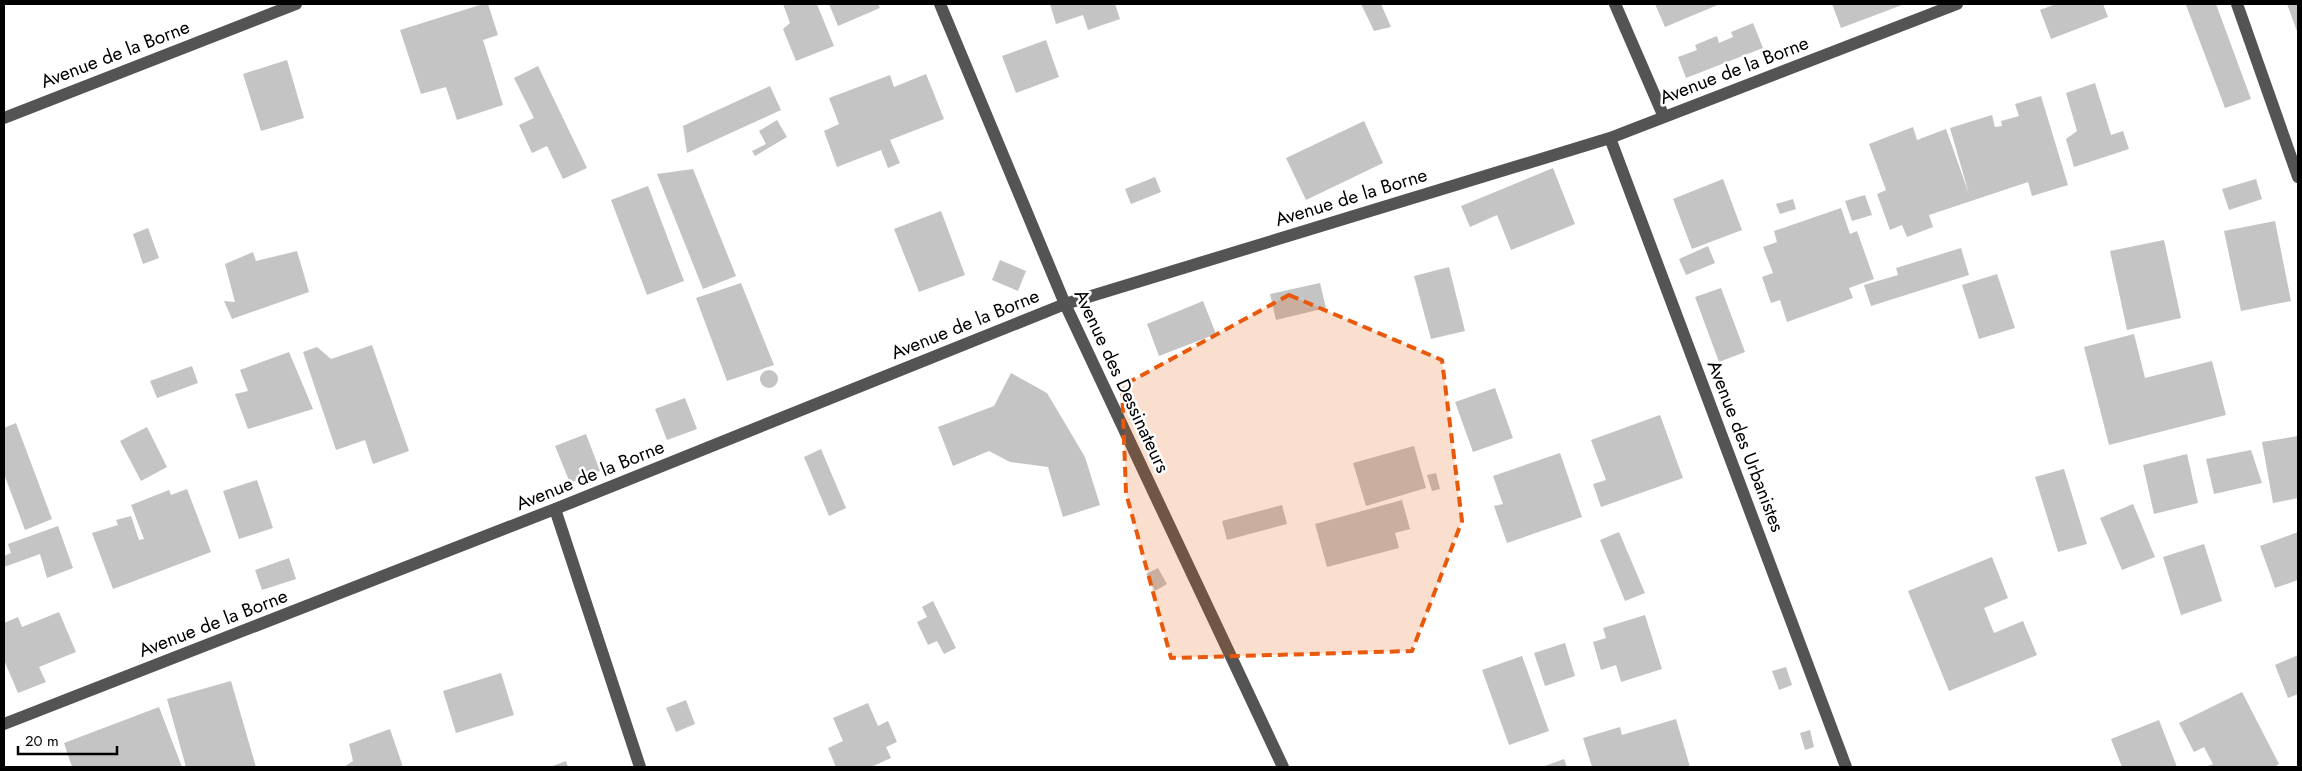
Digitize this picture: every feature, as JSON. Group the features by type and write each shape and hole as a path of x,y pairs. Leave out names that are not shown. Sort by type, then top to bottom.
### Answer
{"street":[{"name":"Avenue de la Borne","path":"4,118 296,4"},
{"name":"Avenue des Dessinateurs","path":"940,4 1065,304 1283,767"},
{"path":"1615,4 1664,117"},
{"name":"Avenue de la Borne","path":"4,724 555,510 1065,304 1610,138 1957,4"},
{"path":"2237,4 2298,177"},
{"name":"Avenue des Urbanistes","path":"1610,138 1846,767"},
{"path":"555,510 640,767"}],"highlighted area":[{"path":"1289,295 1442,360 1462,521 1412,651 1171,658 1126,493 1122,386"}],"building":[{"path":"488,4 498,35 483,40 503,105 457,120 446,87 421,94 400,30"},
{"path":"783,4 817,4 834,46 796,61 783,29 790,23"},
{"path":"829,4 878,4 880,8 838,26"},
{"path":"1050,4 1115,4 1120,19 1088,30 1083,15 1056,24"},
{"path":"1361,4 1381,4 1391,27 1374,31"},
{"path":"1655,4 1720,4 1665,27"},
{"path":"1832,4 1902,4 1902,5 1841,28"},
{"path":"2056,4 2103,4 2108,17 2051,39 2040,10"},
{"path":"2216,4 2251,99 2225,108 2186,5"},
{"path":"2287,4 2298,4 2298,34"},
{"path":"1753,23 1763,48 1686,78 1678,57 1697,50 1695,45 1717,36 1719,43 1733,37 1731,32"},
{"path":"1046,40 1059,77 1016,93 1002,56"},
{"path":"287,60 304,118 261,131 243,74"},
{"path":"538,66 587,168 563,179 547,146 532,153 519,125 534,118 514,78"},
{"path":"926,74 944,119 890,140 900,163 888,168 881,150 837,167 824,131 839,124 829,98 890,75 894,87"},
{"path":"2095,83 2111,135 2123,131 2129,149 2074,167 2066,139 2077,131 2066,93"},
{"path":"770,86 781,110 687,153 683,126"},
{"path":"2041,96 2068,185 2032,196 2028,182 1929,215 1933,227 1907,237 1902,225 1890,230 1877,194 1886,190 1869,144 1913,127 1917,140 1946,129 1969,194 1950,128 1992,115 1995,127 2002,126 2001,121 2019,116 2015,104"},
{"path":"777,120 787,137 755,156 752,151 766,144 759,131"},
{"path":"1364,121 1383,163 1306,200 1286,158"},
{"path":"1553,168 1575,224 1511,250 1497,215 1470,227 1461,206"},
{"path":"693,169 736,276 703,289 657,174"},
{"path":"1155,177 1161,192 1131,204 1125,189"},
{"path":"1723,179 1742,230 1692,249 1673,199"},
{"path":"2256,179 2262,199 2229,210 2222,189"},
{"path":"648,186 684,281 647,295 611,200"},
{"path":"1865,195 1872,215 1852,221 1845,201"},
{"path":"1793,199 1796,209 1780,214 1776,204"},
{"path":"1841,208 1850,234 1857,231 1874,279 1849,288 1853,298 1787,322 1780,300 1771,303 1762,277 1773,273 1763,247 1777,242 1774,231"},
{"path":"941,211 965,275 919,292 894,229"},
{"path":"2275,221 2291,301 2241,311 2224,231"},
{"path":"148,228 159,258 143,264 133,234"},
{"path":"2164,240 2181,318 2127,330 2110,251"},
{"path":"1708,246 1715,263 1686,275 1679,259"},
{"path":"1961,248 1969,275 1871,306 1864,285 1898,275 1896,268"},
{"path":"297,251 309,292 232,319 224,301 235,302 225,264 253,252 256,261"},
{"path":"1000,260 1026,271 1018,291 992,280"},
{"path":"1449,267 1465,331 1431,339 1414,276"},
{"path":"1997,274 2015,328 1979,339 1962,285"},
{"path":"741,283 774,365 727,381 696,298"},
{"path":"1320,283 1326,308 1276,320 1270,294"},
{"path":"1721,288 1745,352 1719,362 1695,297"},
{"path":"1203,301 1216,334 1159,356 1147,324"},
{"path":"2134,334 2145,378 2212,361 2226,415 2109,445 2084,347"},
{"path":"372,345 409,451 373,464 365,440 336,450 303,352 317,347 331,359"},
{"path":"289,352 313,409 248,429 235,394 248,391 240,370"},
{"path":"192,366 198,383 157,398 150,381"},
{"path":"765,370 773,370 778,375 776,386 765,388 760,383 760,375"},
{"path":"1011,373 1047,393 1085,457 1100,505 1063,517 1048,467 1010,462 989,451 953,466 938,427 994,406"},
{"path":"1495,388 1513,438 1473,452 1455,402"},
{"path":"685,398 697,429 667,440 655,409"},
{"path":"1660,415 1683,478 1601,507 1593,484 1606,480 1591,440"},
{"path":"16,423 52,519 25,530 4,474 4,428"},
{"path":"147,427 167,467 141,481 120,441"},
{"path":"586,434 600,471 570,483 555,446"},
{"path":"2298,436 2298,498 2273,503 2262,442"},
{"path":"1414,446 1426,488 1366,506 1353,463"},
{"path":"821,449 846,508 829,516 804,457"},
{"path":"2251,450 2262,483 2214,494 2206,459"},
{"path":"1560,453 1582,517 1507,543 1494,506 1503,504 1493,476"},
{"path":"2187,454 2198,503 2154,514 2143,465"},
{"path":"2064,469 2087,544 2058,552 2035,477"},
{"path":"1436,473 1440,489 1432,491 1427,475"},
{"path":"257,480 273,528 239,539 223,491"},
{"path":"187,489 211,552 113,589 92,533 118,525 116,520 131,516 139,540 144,539 131,505 169,490 171,495"},
{"path":"1402,500 1410,529 1395,533 1399,548 1327,567 1315,524"},
{"path":"2133,504 2155,557 2122,570 2100,518"},
{"path":"1282,505 1287,524 1227,540 1222,521"},
{"path":"58,526 73,568 47,578 40,554 4,567 4,556 11,553 8,544"},
{"path":"1619,532 1645,593 1625,601 1600,540"},
{"path":"2298,532 2298,580 2275,588 2260,546"},
{"path":"2204,544 2222,601 2181,615 2163,557"},
{"path":"1992,557 2008,598 1984,608 1994,633 2023,621 2037,655 1949,691 1908,591"},
{"path":"289,558 296,579 262,590 255,570"},
{"path":"1158,568 1167,584 1155,591 1146,574"},
{"path":"933,601 956,648 944,654 937,641 928,645 917,622 927,617 922,607"},
{"path":"59,612 76,652 39,667 46,682 18,693 4,660 4,623 18,617 22,627"},
{"path":"1645,615 1662,669 1621,682 1616,665 1601,670 1593,642 1606,638 1603,628"},
{"path":"1565,643 1575,676 1545,686 1534,653"},
{"path":"2298,655 2298,694 2288,698 2275,665"},
{"path":"1522,656 1549,731 1509,745 1482,670"},
{"path":"1786,667 1792,685 1779,690 1772,671"},
{"path":"501,673 514,715 456,733 443,691"},
{"path":"231,681 256,767 186,767 167,699"},
{"path":"2242,692 2279,764 2274,767 2205,767 2213,764 2204,747 2194,752 2179,723"},
{"path":"686,700 695,724 676,732 666,708"},
{"path":"868,703 878,726 888,721 897,742 886,747 891,758 871,767 836,767 828,748 843,741 833,718"},
{"path":"159,707 182,767 72,767 64,743"},
{"path":"1676,719 1690,767 1592,767 1583,738 1620,727 1622,735"},
{"path":"2159,720 2177,767 2122,767 2111,739"},
{"path":"390,729 403,767 344,767 353,761 349,744"},
{"path":"1810,730 1814,747 1805,750 1800,733"},
{"path":"1564,759 1567,767 1542,767"},
{"path":"566,761 568,767 550,767"}]}
